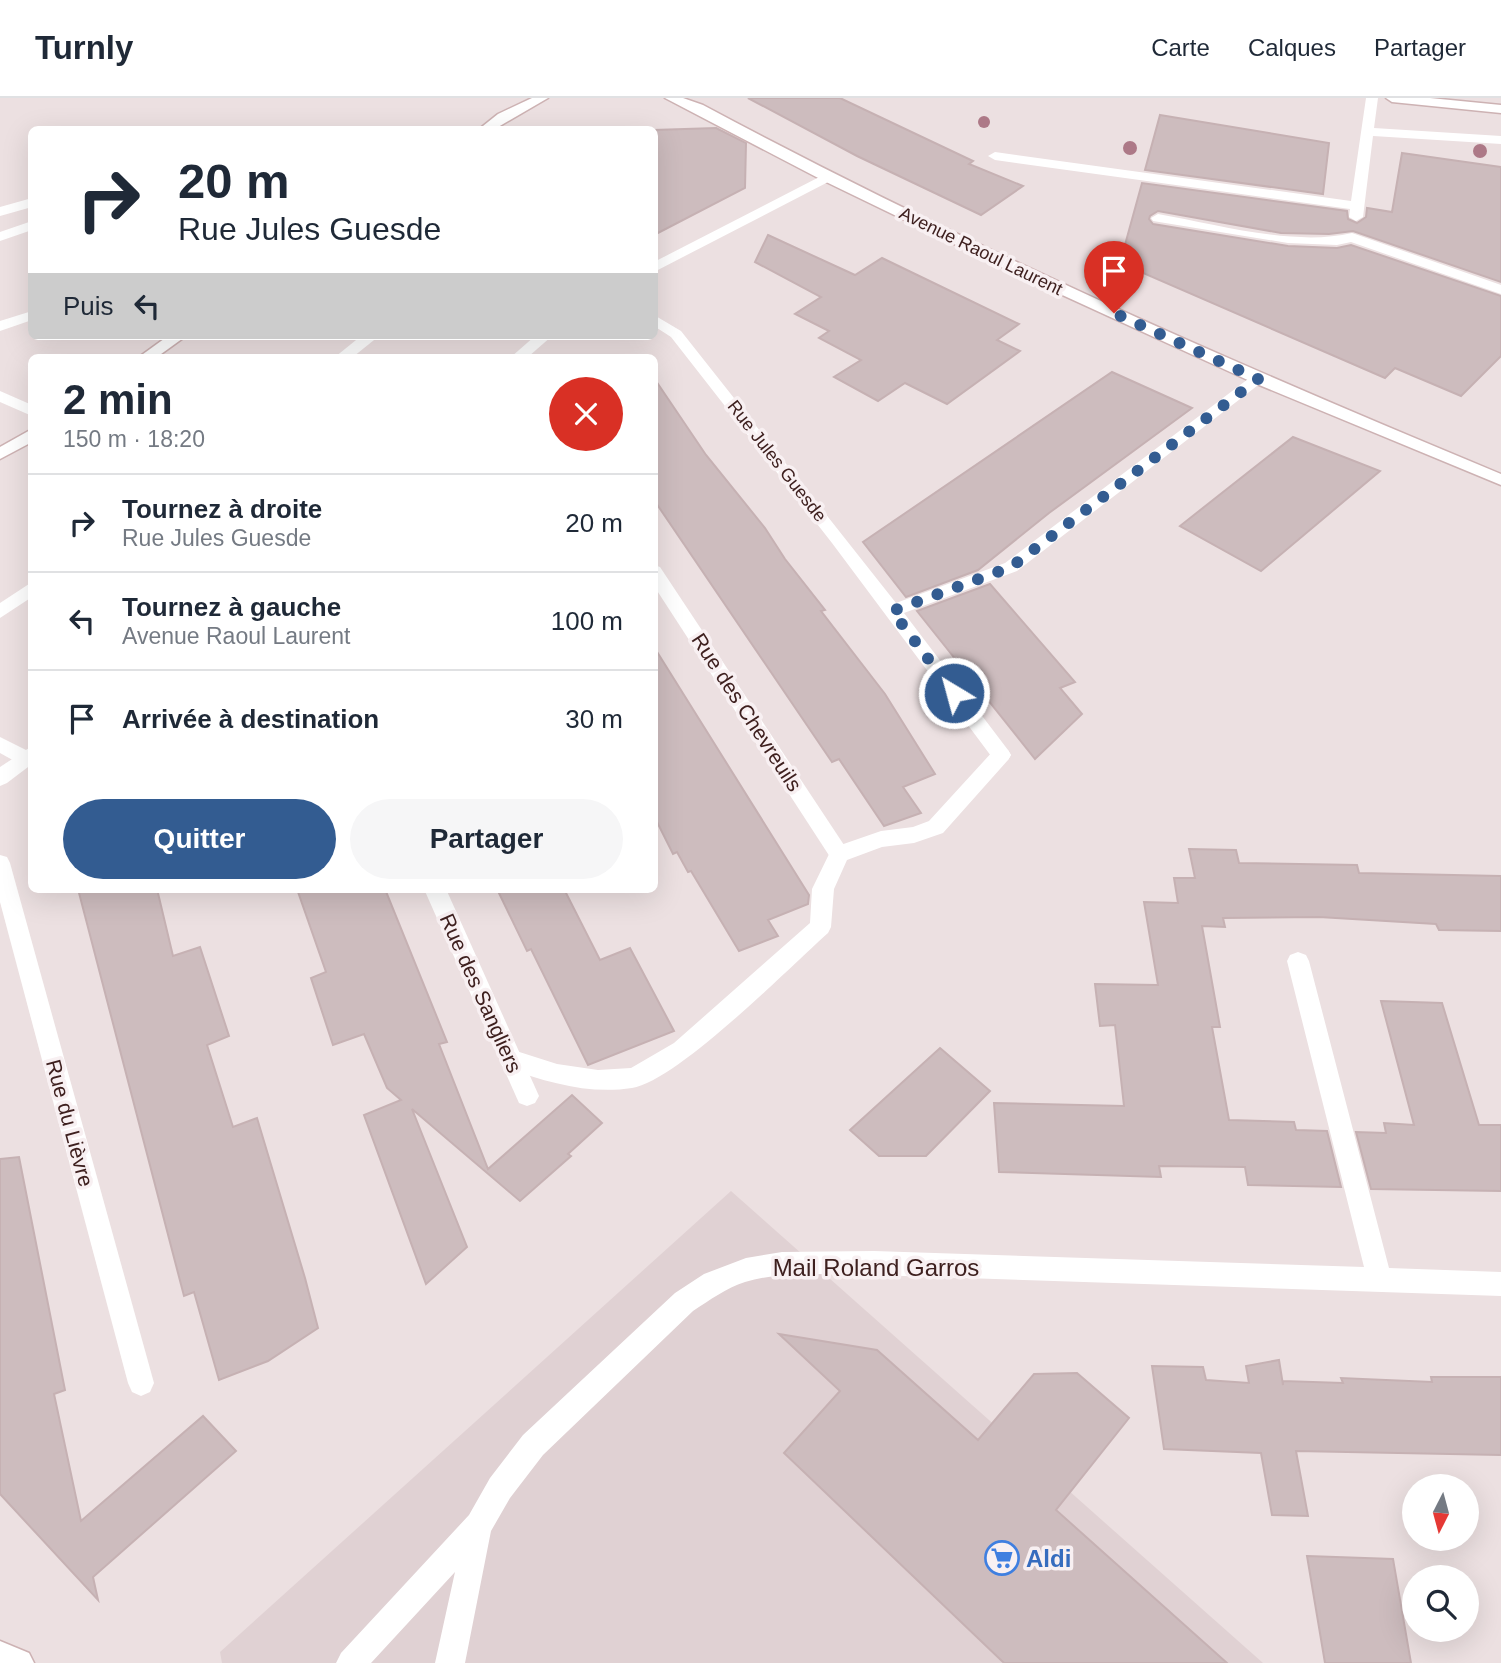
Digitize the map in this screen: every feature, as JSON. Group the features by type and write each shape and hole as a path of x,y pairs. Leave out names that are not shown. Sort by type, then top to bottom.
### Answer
{"street":[{"path":"503,117 521,98"},
{"path":"490,126 542,98"},
{"name":"Avenue Raoul Laurent","path":"671,98 693,103 827,177 1017,270 1258,379 1501,480"},
{"path":"1352,237 1371,98"},
{"path":"1392,98 1501,109"},
{"path":"1367,132 1501,140"},
{"path":"995,156 1358,206"},
{"path":"658,266 827,177"},
{"path":"0,212 28,203"},
{"path":"1158,218 1313,242 1343,241 1352,237 1501,290"},
{"path":"0,237 28,226"},
{"path":"0,326 28,316"},
{"name":"Rue Jules Guesde","path":"658,322 677,334 1001,755 936,827 914,835 881,839 839,854"},
{"path":"151,354 172,340"},
{"path":"347,354 366,340"},
{"path":"523,354 539,340"},
{"path":"892,611 1011,567 1258,379"},
{"path":"0,396 28,409"},
{"path":"0,454 28,436"},
{"name":"Rue des Chevreuils","path":"658,577 839,854"},
{"path":"0,612 28,591"},
{"path":"0,744 28,755 0,778"},
{"path":"510,1059 557,1074 598,1080 634,1077 682,1050 820,927 823,889 839,854"},
{"name":"Rue du Lièvre","path":"0,863 141,1383"},
{"name":"Rue des Sangliers","path":"437,893 527,1096"},
{"path":"1298,961 1380,1280"},
{"name":"Mail Roland Garros","path":"351,1663 479,1525 500,1488 525,1456 575,1405 684,1302 713,1283 746,1270 782,1264 874,1263 1501,1284"},
{"name":"Mail Roland Garros","path":"450,1663 479,1525"},
{"path":"0,1656 19,1663"}],"shaded area":[{"path":"731,1191 1263,1663 222,1663 220,1652"}],"building":[{"path":"748,98 840,98 973,161 969,164 1023,186 981,215 857,156"},
{"path":"1160,115 1329,143 1323,194 1145,170"},
{"path":"716,128 746,143 745,188 658,233 658,130"},
{"path":"1402,153 1501,167 1501,282 1353,231 1329,234 1281,233 1158,211 1149,219 1153,224 1288,246 1337,248 1351,245 1501,296 1501,356 1461,396 1395,368 1385,378 1120,263 1142,183 1347,211 1348,219 1357,223 1366,217 1367,208 1392,212"},
{"path":"768,235 855,275 882,258 1019,324 997,340 1020,351 947,404 905,383 878,401 834,377 861,360 819,338 829,331 795,314 821,297 755,262"},
{"path":"1112,372 1192,408 1049,513 978,570 906,597 863,542"},
{"path":"658,384 706,455 765,528 785,559 825,610 821,611 885,694 935,774 903,787 921,813 884,826 839,759 832,762 658,506"},
{"path":"1293,437 1380,471 1261,571 1180,526"},
{"path":"990,584 1075,682 1060,688 1082,714 1035,759 917,611"},
{"path":"658,653 809,895 808,904 768,920 778,936 739,951 691,871 688,872 677,852 673,854 658,824"},
{"path":"1189,849 1236,850 1239,863 1357,865 1359,873 1501,876 1501,931 1439,930 1436,924 1319,917 1223,918 1225,927 1202,926 1220,1027 1212,1027 1229,1120 1294,1122 1296,1130 1327,1131 1341,1187 1248,1185 1245,1167 1159,1166 1161,1177 999,1172 994,1103 1124,1106 1115,1025 1100,1026 1095,984 1158,985 1144,902 1178,903 1174,878 1195,878"},
{"path":"79,893 158,893 173,956 200,947 229,1036 207,1045 233,1127 257,1118 318,1328 268,1361 219,1380 194,1292 184,1296"},
{"path":"298,893 387,893 447,1042 439,1044 488,1169 572,1095 602,1123 568,1154 571,1156 520,1201 412,1109 467,1247 426,1284 364,1115 401,1100 387,1088 364,1034 333,1045 311,978 326,972"},
{"path":"499,893 566,893 600,960 630,948 674,1031 588,1065 531,949 527,951"},
{"path":"1381,1001 1442,1003 1479,1125 1501,1125 1501,1191 1371,1189 1356,1132 1386,1133 1384,1123 1414,1125"},
{"path":"940,1048 990,1091 926,1156 879,1156 850,1130"},
{"path":"19,1157 65,1390 54,1394 81,1521 203,1416 236,1451 93,1577 98,1600 0,1494 0,1159"},
{"name":"Aldi","path":"779,1334 877,1350 978,1440 1034,1374 1077,1373 1129,1418 1056,1510 1227,1663 1004,1663 784,1453 840,1391"},
{"path":"1279,1360 1283,1385 1283,1381 1343,1383 1341,1378 1432,1382 1431,1377 1501,1377 1501,1455 1296,1451 1308,1516 1272,1515 1261,1453 1164,1449 1152,1366 1203,1367 1206,1380 1249,1383 1246,1366"},
{"path":"1307,1556 1393,1559 1402,1611 1402,1642 1407,1642 1411,1663 1325,1663"}],"place":[{"name":"Aldi","path":"1002,1558"}],"route":[{"path":"954,693 892,611 1011,567 1258,379 1114,313"}]}
